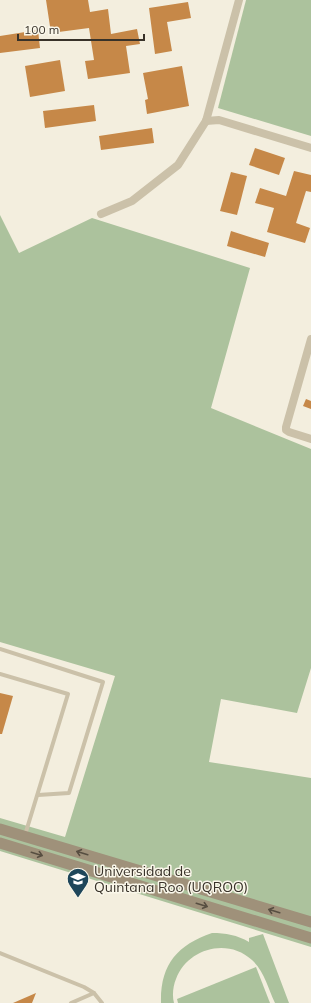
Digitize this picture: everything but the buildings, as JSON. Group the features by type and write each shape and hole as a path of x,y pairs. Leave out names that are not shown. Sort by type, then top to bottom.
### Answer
{"main road":[{"path":"0,828 311,922"},
{"path":"0,843 311,938"}],"street":[{"path":"101,214 132,201 178,164 206,121 239,0"},
{"path":"206,121 219,120 311,148"},
{"path":"311,340 286,427 286,430 289,432 311,439"}],"lane":[{"path":"0,649 104,682 69,793 38,795"},
{"path":"0,674 68,694 25,836"},
{"path":"0,953 84,987 94,993 102,1003"},
{"path":"71,1003 94,993"}],"green space":[{"path":"246,0 311,0 311,136 218,108"},
{"path":"0,215 19,253 92,218 250,268 211,408 311,449 311,668 297,713 221,699 209,762 311,778 311,947 0,851 0,818 65,837 115,676 0,642"},
{"path":"212,933 231,935 249,942 249,938 263,934 289,1003 275,1003 263,974 252,960 242,953 231,949 220,948 198,954 189,960 181,969 175,982 173,994 174,1003 161,1003 161,990 164,978 167,967 173,958 180,950 189,944"},
{"path":"256,967 270,1003 178,1003 177,999"}],"place":[{"name":"Universidad de Quintana Roo (UQROO)","path":"78,898"}]}
